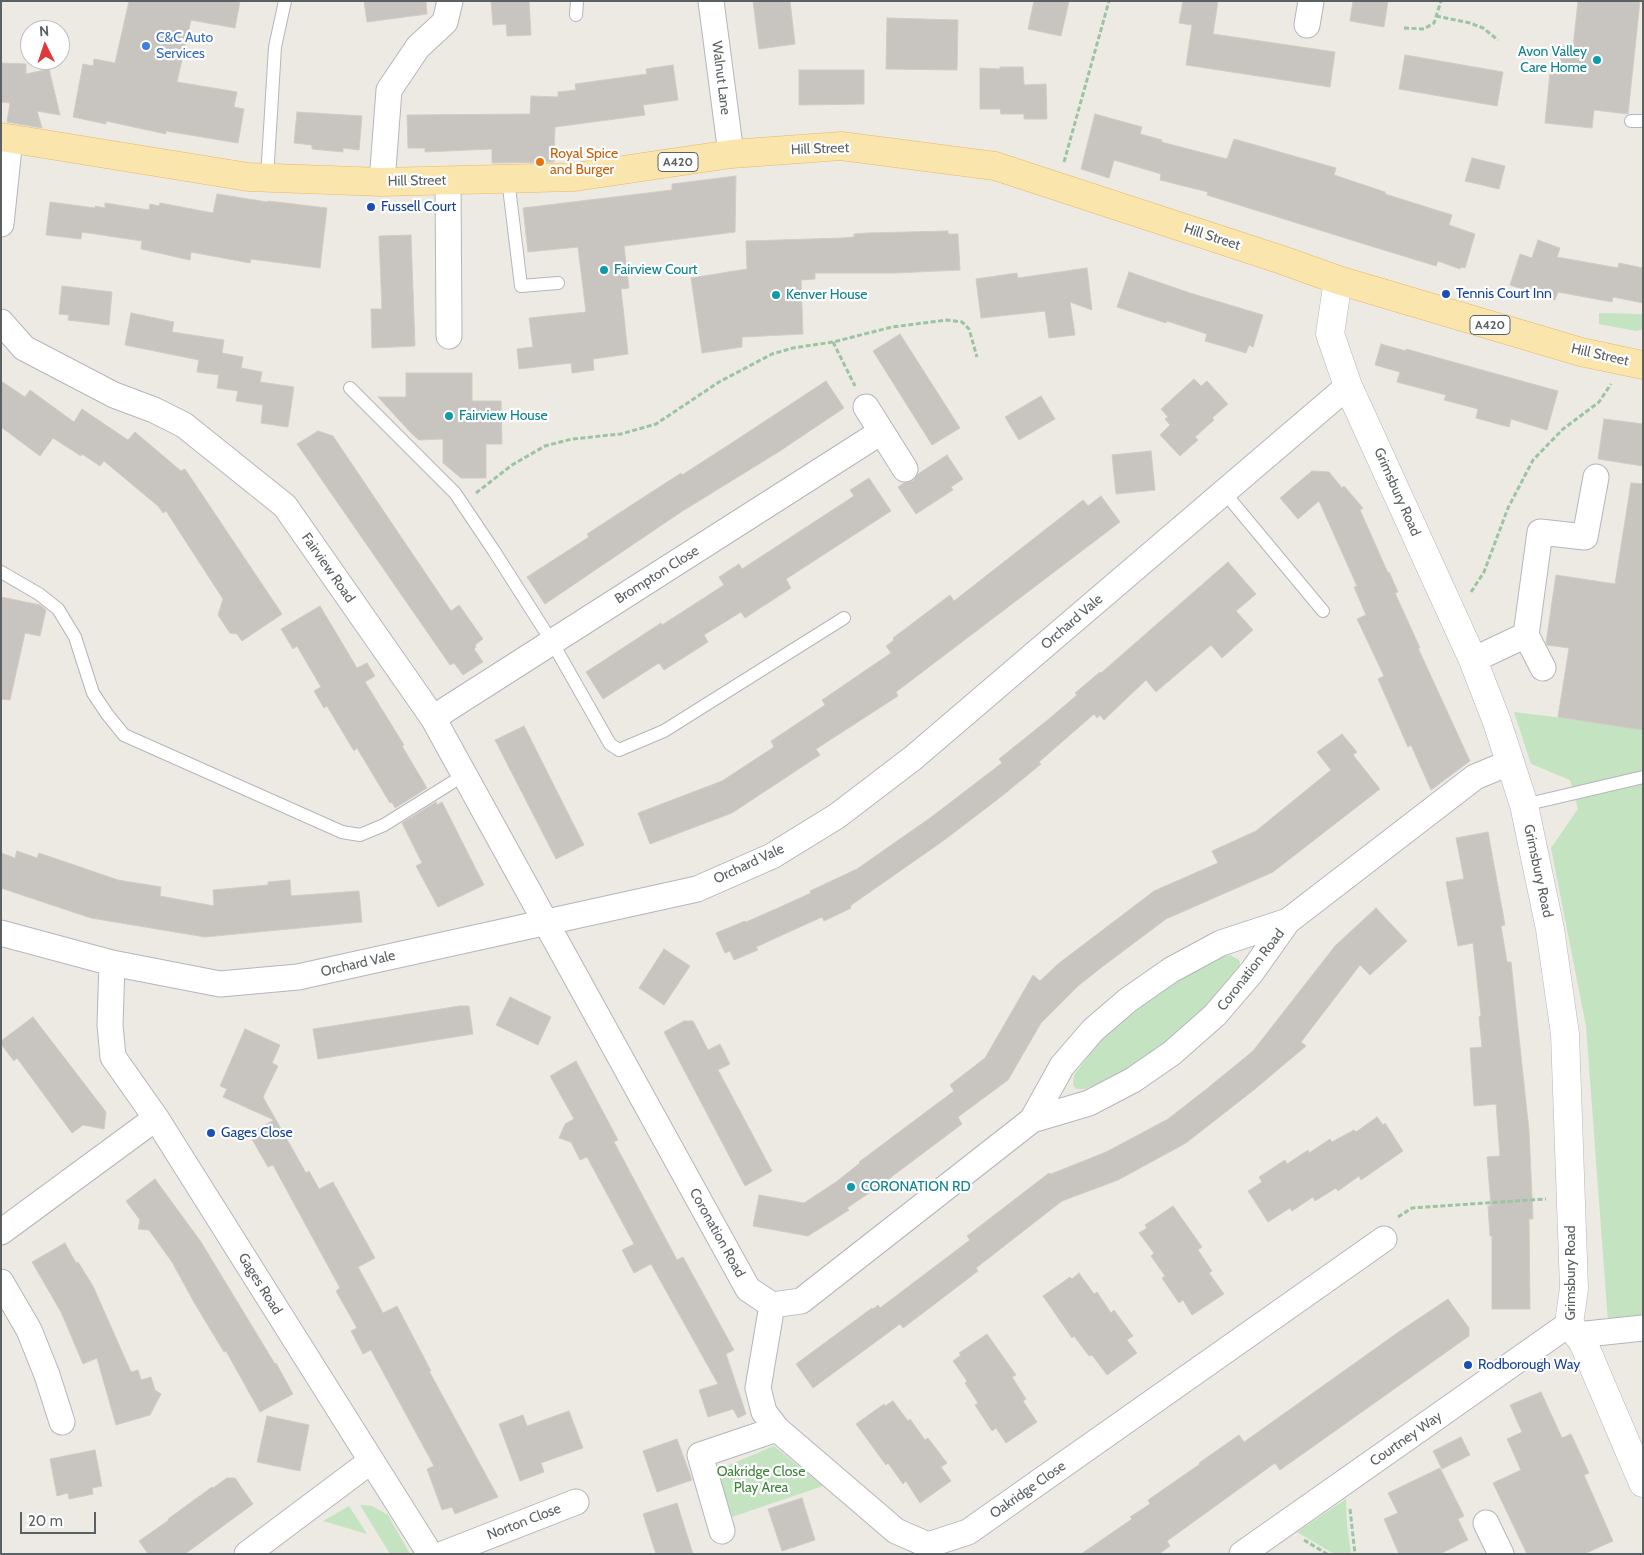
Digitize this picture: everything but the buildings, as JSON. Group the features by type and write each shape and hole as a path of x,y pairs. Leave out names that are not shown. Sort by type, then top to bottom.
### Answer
{"main road":[{"name":"Hill Street","path":"6,137 248,177 382,182 575,177 730,154 840,146 995,166 1338,280 1581,352 1634,363"}],"street":[{"path":"382,182 389,90 418,47 445,22 450,1"},
{"name":"Walnut Lane","path":"711,1 730,154"},
{"path":"1,224 6,137"},
{"path":"448,180 449,336"},
{"name":"Grimsbury Road","path":"1338,280 1330,334 1348,386 1473,660 1511,762 1524,805 1550,929 1565,1034 1574,1288 1573,1329 1583,1342 1643,1483"},
{"name":"Fairview Road","path":"1,322 24,348 114,395 184,424 284,506 433,718 545,922"},
{"name":"Orchard Vale","path":"1,933 112,964 220,984 298,978 696,889 772,856 837,816 913,758 1348,386"},
{"path":"866,407 905,469"},
{"name":"Brompton Close","path":"433,718 882,432"},
{"path":"1543,668 1526,635 1540,532 1585,536 1596,477"},
{"path":"1473,660 1526,635"},
{"name":"Coronation Road","path":"545,922 748,1289 772,1305 801,1301 1032,1120 1089,1103 1133,1080 1172,1053 1215,1015 1251,973 1288,921 1475,777 1511,762"},
{"name":"Coronation Road","path":"1032,1120 1062,1066 1093,1030 1128,1000 1171,970 1221,942 1288,921"},
{"name":"Gages Road","path":"112,964 110,1025 113,1057 156,1118 430,1554"},
{"path":"1,1232 156,1118"},
{"name":"Oakridge Close","path":"772,1305 758,1388 764,1412 777,1429 896,1531 928,1544 968,1532 1384,1239"},
{"path":"1,1282 29,1330 47,1375 62,1422"},
{"path":"1573,1329 1643,1328"},
{"name":"Courtney Way","path":"1242,1554 1573,1329"},
{"path":"722,1532 700,1456 777,1429"},
{"path":"249,1553 371,1461"},
{"name":"Norton Close","path":"443,1554 576,1502"},
{"path":"1486,1523 1501,1554"}],"lane":[{"path":"267,178 275,47 286,1"},
{"path":"576,15 577,1"},
{"path":"508,179 520,286 558,283"},
{"path":"350,388 455,493 552,642 610,744 619,750 664,731 844,618"},
{"path":"1224,492 1323,611"},
{"path":"1,572 39,594 58,610 75,636 93,693 124,735 342,832 360,835 384,825 464,775"},
{"path":"1524,805 1643,777"}],"path":[{"path":"1057,186 1109,1"},
{"path":"1404,28 1424,29 1434,24 1441,1"},
{"path":"1436,16 1470,23 1483,28 1498,40"},
{"path":"462,504 512,464 545,446 572,438 620,434 656,424 720,382 772,354 793,348 833,342 892,327 947,320 962,322 969,329 977,357"},
{"path":"833,342 866,407"},
{"path":"1454,617 1484,572 1508,508 1533,460 1563,429 1600,402 1634,363"},
{"path":"1384,1239 1379,1230 1412,1208 1570,1198"},
{"path":"1347,1481 1355,1554"}],"green space":[{"path":"1599,313 1643,314 1643,329 1636,331 1599,324"},
{"path":"1514,712 1643,728 1643,1317 1608,1322 1586,1026 1551,848 1578,809 1570,780 1531,764"},
{"path":"1230,955 1239,960 1239,970 1199,1015 1162,1046 1117,1076 1085,1089 1076,1089 1073,1085 1074,1075 1102,1038 1174,981"},
{"name":"Oakridge Close Play Area","path":"774,1446 823,1486 732,1517 720,1482 729,1465"},
{"path":"1346,1499 1351,1554 1334,1554 1297,1532"},
{"path":"360,1505 372,1506 388,1515 410,1554 390,1554"},
{"path":"349,1506 367,1534 323,1521"}],"place":[{"name":"C&C Auto Services","path":"146,46"},
{"name":"Avon Valley Care Home","path":"1597,60"},
{"name":"Royal Spice and Burger","path":"540,162"},
{"name":"Fussell Court","path":"371,207"},
{"name":"Fairview Court","path":"604,270"},
{"name":"Tennis Court Inn","path":"1446,294"},
{"name":"Kenver House","path":"776,295"},
{"name":"Fairview House","path":"449,416"},
{"name":"Gages Close","path":"211,1133"},
{"name":"CORONATION RD","path":"851,1187"},
{"name":"Rodborough Way","path":"1468,1365"}]}
